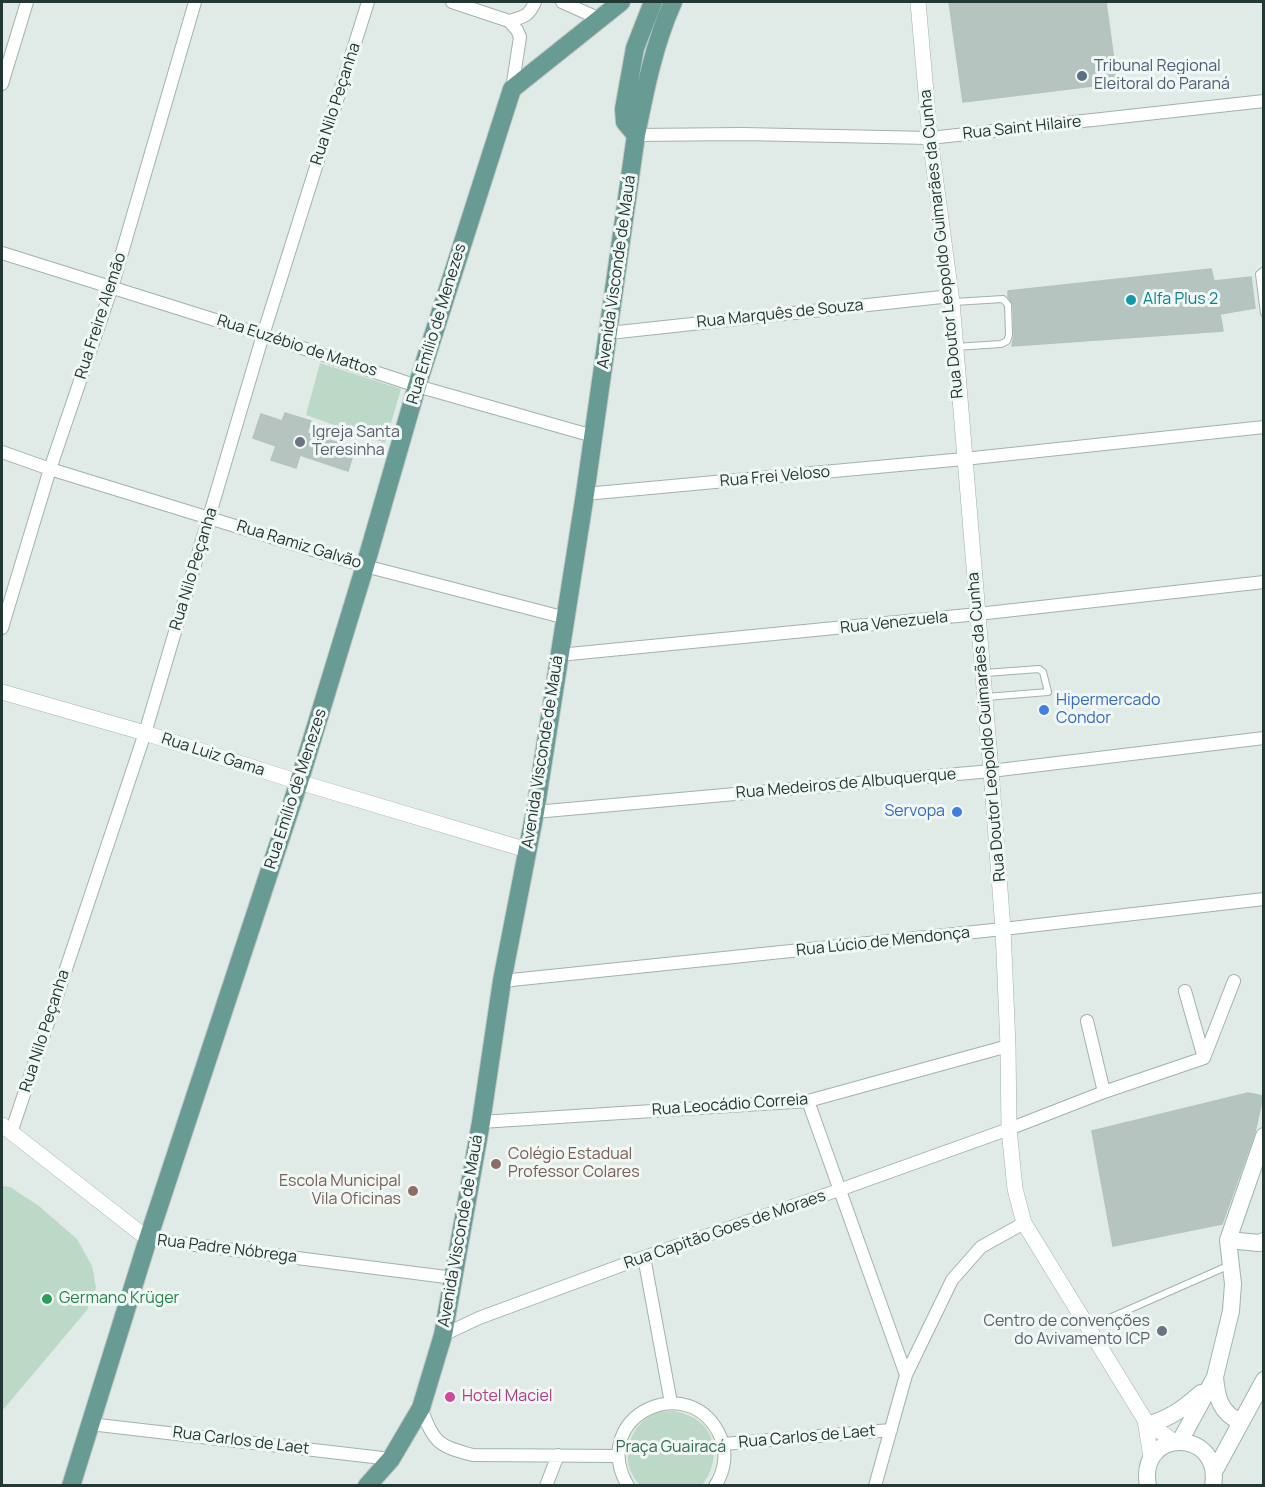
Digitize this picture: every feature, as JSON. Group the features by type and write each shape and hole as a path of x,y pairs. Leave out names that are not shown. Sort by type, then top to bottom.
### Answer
{"main road":[{"path":"512,89 621,2"},
{"path":"636,135 625,122 624,109 635,48 653,2"},
{"name":"Avenida Visconde de Mauá","path":"367,1485 392,1459 421,1408 443,1335 481,1122 502,981 535,812 585,494 636,135 644,93 662,25 673,2"},
{"name":"Rua Emílio de Menezes","path":"71,1485 148,1239 299,782 417,386 512,89"},
{"path":"1177,1442 1213,1381 1231,1311 1233,1284 1228,1240 1263,1136"},
{"path":"1228,1240 1263,1242"},
{"path":"1213,1479 1263,1380"},
{"path":"1148,1422 1166,1419 1177,1413 1213,1381"},
{"path":"1213,1381 1222,1407 1232,1418 1241,1422"},
{"path":"1148,1485 1147,1471 1151,1457 1161,1447 1177,1442 1194,1444 1205,1453 1212,1465 1213,1479"}],"street":[{"path":"2,84 27,2"},
{"name":"Rua Freire Alemão","path":"2,628 50,469 112,287 195,2"},
{"name":"Rua Nilo Peçanha","path":"6,1129 145,733 263,335 368,2"},
{"path":"452,2 509,21 524,17 531,11 535,2"},
{"path":"562,2 600,19"},
{"name":"Rua Doutor Leopoldo Guimarães da Cunha","path":"918,2 930,138 951,299 985,697 1003,929 1009,1129 1015,1190 1024,1223 1148,1422 1177,1442"},
{"name":"Rua Emílio de Menezes","path":"509,21 520,37 512,89"},
{"name":"Rua Saint Hilaire","path":"636,135 743,134 930,138 1263,101"},
{"name":"Rua Euzébio de Mattos","path":"2,253 417,386 593,436"},
{"name":"Rua Marquês de Souza","path":"609,333 951,299"},
{"name":"Rua Frei Veloso","path":"585,494 964,459 1263,427"},
{"name":"Rua Ramiz Galvão","path":"2,452 50,469 365,566 566,618"},
{"name":"Rua Venezuela","path":"560,655 978,614 1263,582"},
{"name":"Rua Luiz Gama","path":"2,692 145,733 527,850"},
{"name":"Rua Medeiros de Albuquerque","path":"535,812 991,771 1263,738"},
{"name":"Rua Lúcio de Mendonça","path":"502,981 1003,929 1263,899"},
{"path":"1204,1058 1234,981"},
{"path":"1185,991 1204,1058"},
{"path":"1087,1021 1104,1092"},
{"name":"Rua Leocádio Correia","path":"481,1122 808,1101 1008,1046"},
{"name":"Rua Capitão Goes de Moraes","path":"443,1335 479,1318 644,1257 839,1190 1104,1092 1204,1058"},
{"path":"808,1101 906,1375"},
{"name":"Rua Padre Nóbrega","path":"6,1129 148,1239 454,1278"},
{"path":"875,1485 906,1375 952,1280 981,1247 1024,1223"},
{"path":"644,1257 671,1403"},
{"path":"628,1485 621,1474 618,1456 621,1439 628,1425 640,1413 655,1405 671,1403 689,1406 705,1414 717,1428 723,1444 725,1462 720,1479 715,1485"},
{"path":"421,1408 429,1430 436,1441 452,1450 473,1455 618,1456"},
{"name":"Rua Doutor Leopoldo Guimarães da Cunha","path":"1148,1422 1151,1457"},
{"name":"Rua Carlos de Laet","path":"90,1424 392,1459"},
{"name":"Rua Carlos de Laet","path":"723,1444 891,1430"},
{"path":"546,1485 558,1455"}],"lane":[{"path":"1263,270 1259,274 1263,313"},
{"path":"951,299 1003,299 1008,305 1009,335 1004,343 955,347"},
{"path":"983,673 1039,669 1043,672 1048,692 985,697"},
{"path":"1088,1328 1231,1264"}],"green space":[{"path":"320,363 401,389 385,443 306,415"},
{"name":"Germano Krüger","path":"2,1186 10,1187 39,1206 77,1239 92,1266 96,1288 87,1310 2,1411"},
{"name":"Praça Guairacá","path":"674,1411 698,1421 711,1436 714,1456 708,1476 702,1485 640,1485 629,1465 628,1455 632,1437 643,1421 651,1416"}],"building":[{"path":"949,2 1106,2 1117,83 963,102"},
{"name":"Alfa Plus 2","path":"1211,269 1214,281 1251,277 1255,308 1220,314 1223,331 1012,346 1013,305 1008,297 1008,291"},
{"name":"Igreja Santa Teresinha","path":"285,413 311,421 307,433 355,448 348,471 300,455 296,468 271,460 276,446 253,438 261,414 282,421"},
{"path":"1248,1093 1263,1096 1255,1132 1222,1224 1113,1246 1092,1131"}],"place":[{"name":"Tribunal Regional Eleitoral do Paraná","path":"1082,76"},
{"name":"Alfa Plus 2","path":"1131,300"},
{"name":"Igreja Santa Teresinha","path":"300,442"},
{"name":"Hipermercado Condor","path":"1044,710"},
{"name":"Servopa","path":"957,812"},
{"name":"Colégio Estadual Professor Colares","path":"496,1164"},
{"name":"Escola Municipal Vila Oficinas","path":"413,1191"},
{"name":"Germano Krüger","path":"47,1299"},
{"name":"Centro de convenções do Avivamento ICP","path":"1162,1331"},
{"name":"Hotel Maciel","path":"450,1397"}]}
